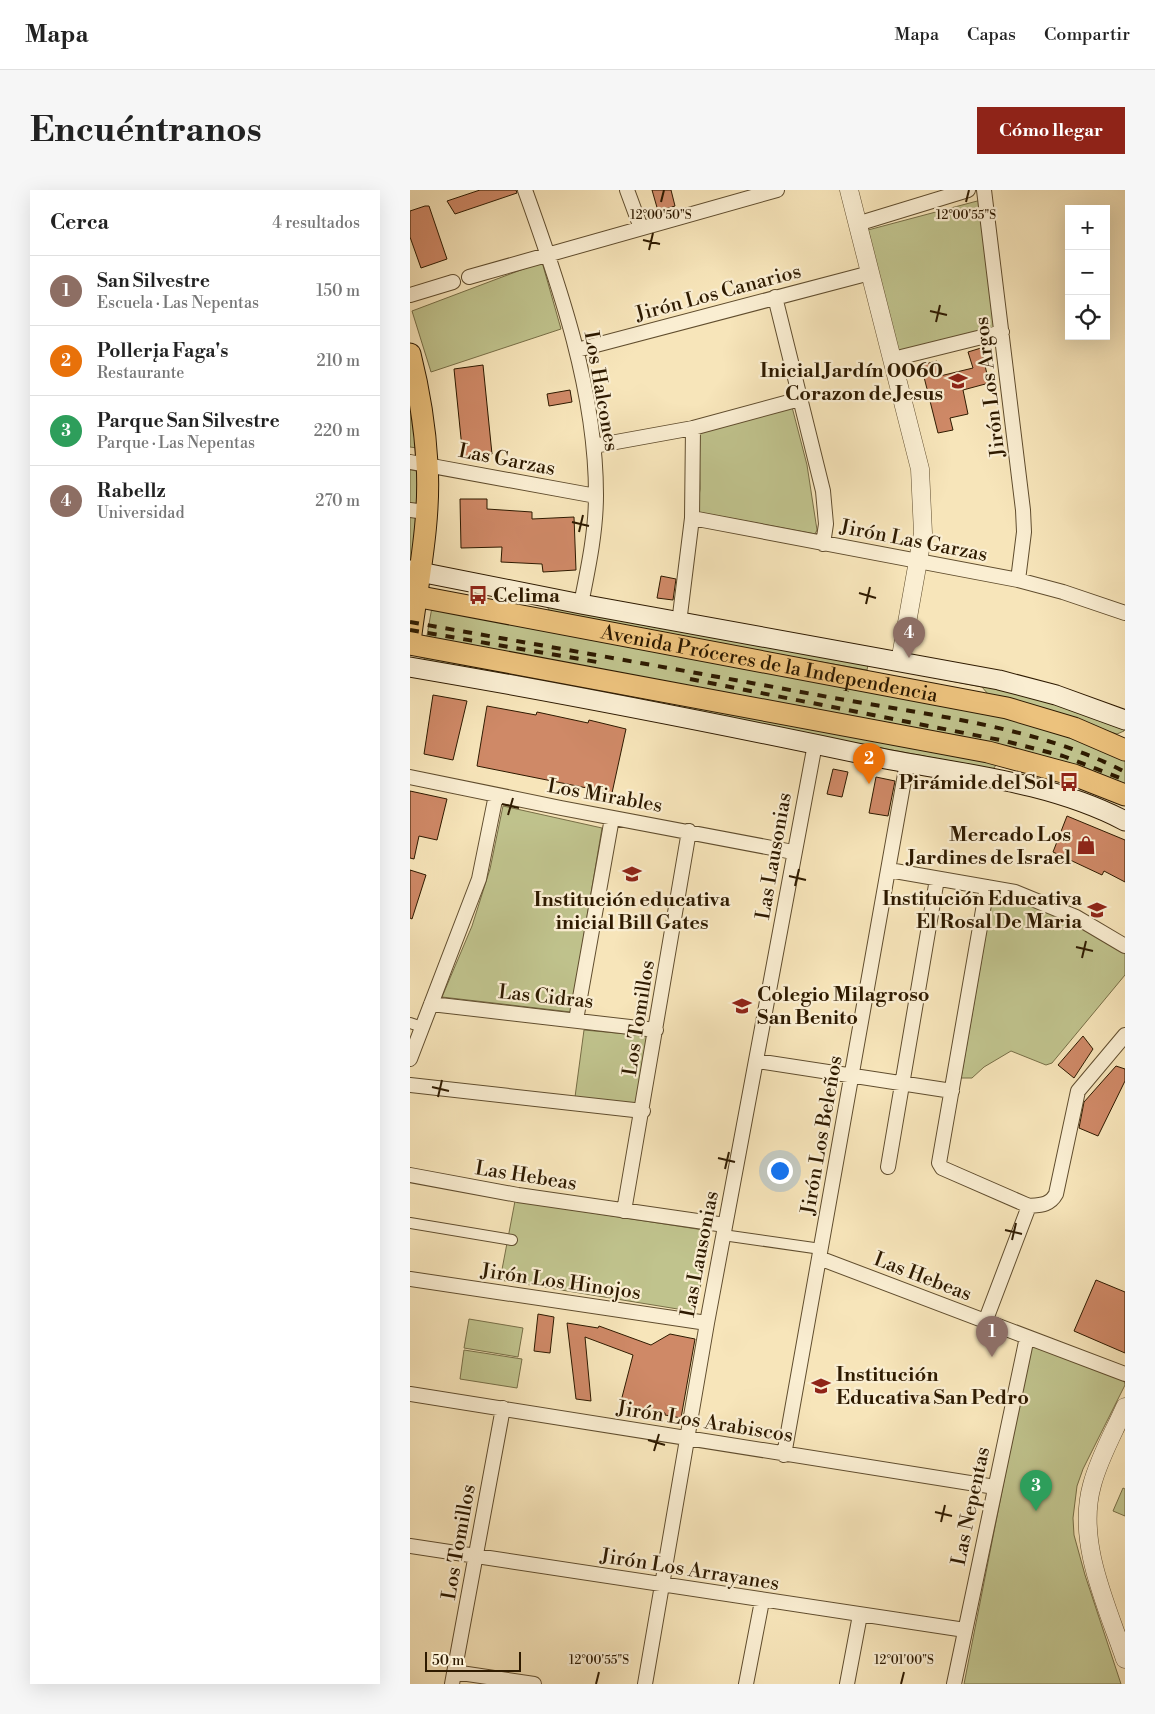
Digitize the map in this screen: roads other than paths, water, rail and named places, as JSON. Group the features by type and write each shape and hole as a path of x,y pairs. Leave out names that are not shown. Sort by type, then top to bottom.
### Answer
{"main road":[{"path":"410,354 421,402 418,511 410,643 988,752 1074,774 1125,795"},
{"name":"Avenida Próceres de la Independencia","path":"414,571 581,604 900,662 1028,688 1125,720"},
{"name":"Avenida Próceres de la Independencia","path":"413,596 1007,708 1074,728 1124,748"},
{"path":"410,667 814,744 1020,786 1125,815"},
{"path":"1096,806 1125,821"}],"street":[{"name":"Los Halcones","path":"525,190 549,255 577,350 594,446 596,496 592,550 581,604"},
{"path":"627,190 641,228"},
{"path":"469,277 777,190"},
{"path":"849,190 920,470 923,533 900,662"},
{"path":"857,224 968,190"},
{"name":"Jirón Los Argos","path":"984,190 1023,510 1024,532 1018,580"},
{"name":"Jirón Los Canarios","path":"577,350 870,273"},
{"path":"410,295 453,282"},
{"path":"775,298 825,507 824,544"},
{"path":"893,359 1002,332"},
{"path":"594,446 693,428 800,399"},
{"path":"679,622 692,518 693,428"},
{"name":"Las Garzas","path":"419,464 596,496"},
{"name":"Jirón Las Garzas","path":"692,518 1018,580 1063,592 1125,613"},
{"name":"Las Lausonias","path":"645,1684 707,1323 757,1061 793,852 814,744"},
{"name":"Jirón Los Beleños","path":"784,1455 907,763"},
{"name":"Los Mirables","path":"410,777 793,852"},
{"path":"410,1059 416,1025 432,1004 479,880 496,795"},
{"path":"576,1020 612,818"},
{"name":"Los Tomillos","path":"624,1211 643,1110 689,831"},
{"path":"889,870 1015,892 1076,917 1125,946"},
{"path":"888,1167 938,879"},
{"path":"987,887 939,1163 942,1168 1029,1206 1044,1205 1052,1201 1056,1194 1078,1091 1125,1035"},
{"name":"Las Cidras","path":"432,1004 656,1030"},
{"path":"757,1061 952,1091"},
{"path":"410,1085 643,1110"},
{"name":"Las Hebeas","path":"410,1175 724,1230"},
{"path":"985,1322 1029,1206"},
{"path":"410,1223 512,1240"},
{"path":"724,1230 820,1254"},
{"name":"Las Hebeas","path":"820,1254 985,1322 1125,1374"},
{"name":"Jirón Los Hinojos","path":"410,1279 707,1323"},
{"name":"Las Nepentas","path":"954,1684 1027,1337"},
{"name":"Jirón Los Arabiscos","path":"410,1394 994,1487"},
{"path":"1125,1407 1095,1475 1088,1513 1088,1532 1097,1574 1125,1660"},
{"name":"Los Tomillos","path":"453,1678 503,1408"},
{"name":"Jirón Los Arrayanes","path":"410,1546 965,1630"},
{"path":"746,1684 762,1600"},
{"path":"847,1684 860,1615"},
{"path":"453,1678 534,1684"}],"railway":[{"path":"410,622 983,724 1057,744 1125,772"},
{"path":"410,630 597,662"},
{"path":"690,679 1005,741 1063,756 1125,780"}],"place":[{"name":"Inicial Jardín 0060 Corazon de Jesus","path":"958,381"},
{"name":"Celima","path":"478,595"},
{"name":"Rabellz","path":"909,658"},
{"name":"Pirámide del Sol","path":"1069,782"},
{"name":"Pollerįa Faga's","path":"869,784"},
{"name":"Mercado Los Jardines de Israel","path":"1086,845"},
{"name":"Institución educativa inicial Bill Gates","path":"632,874"},
{"name":"Institución Educativa El Rosal De Maria","path":"1097,910"},
{"name":"Colegio Milagroso San Benito","path":"742,1006"},
{"name":"San Silvestre","path":"992,1357"},
{"name":"Institución Educativa San Pedro","path":"821,1386"},
{"name":"Parque San Silvestre","path":"1036,1511"}]}
